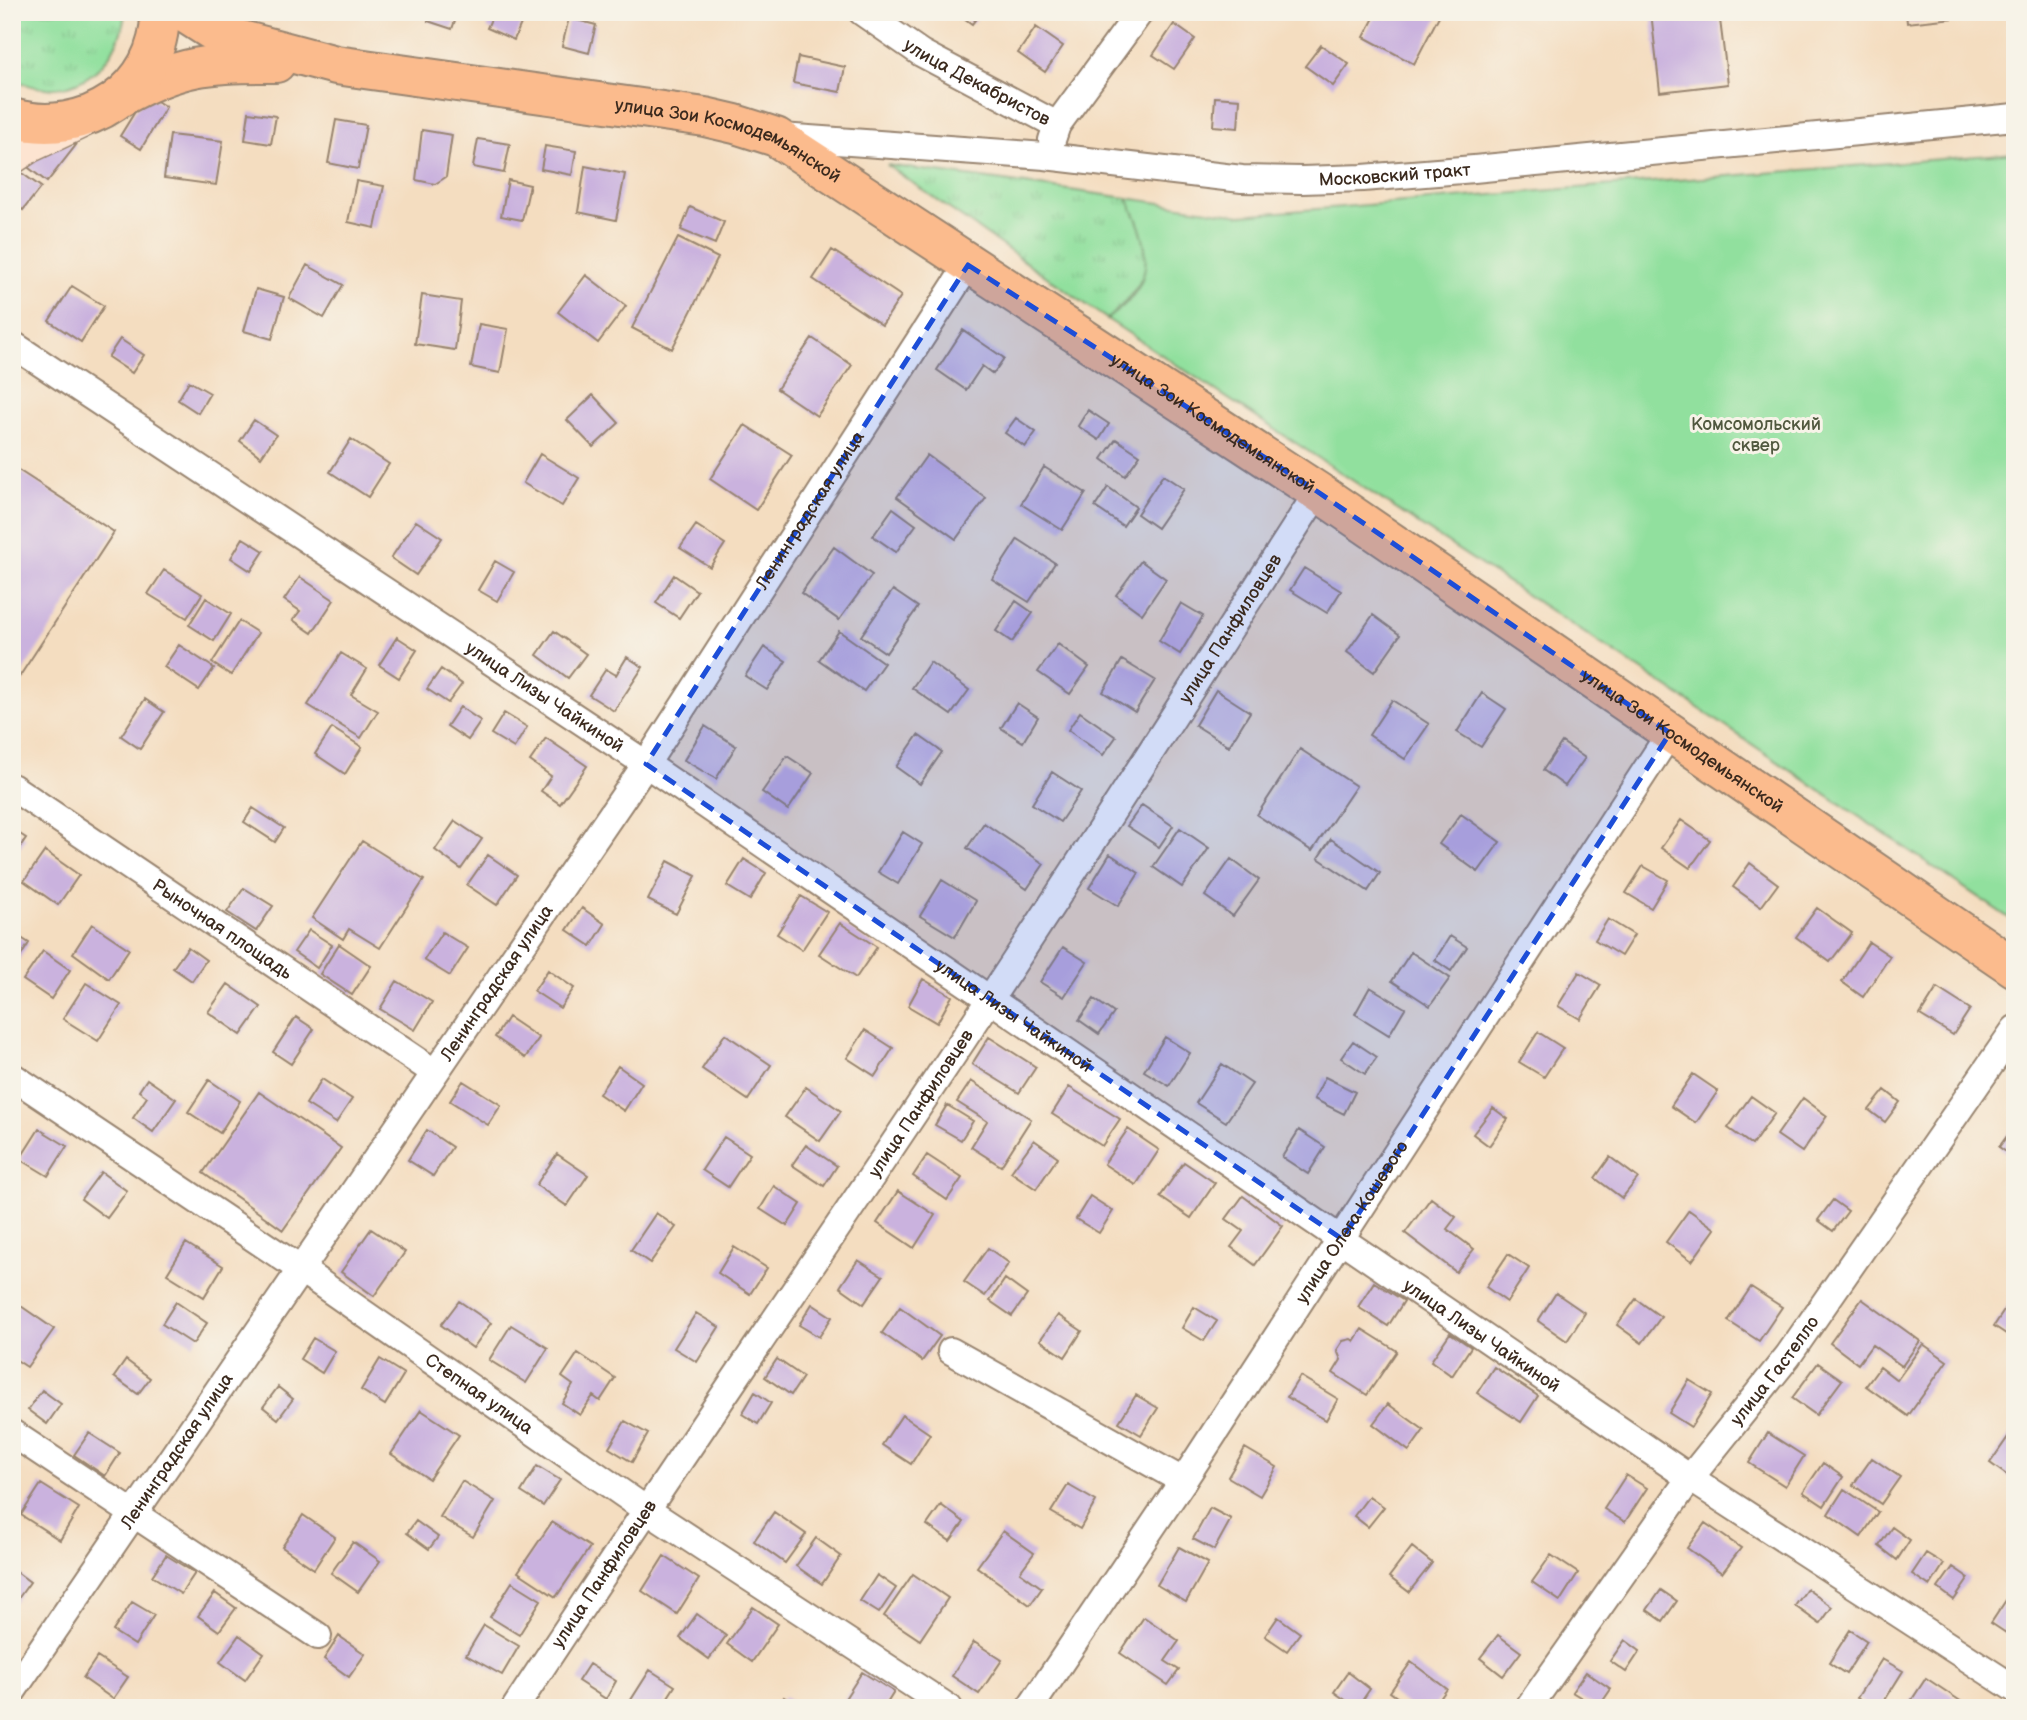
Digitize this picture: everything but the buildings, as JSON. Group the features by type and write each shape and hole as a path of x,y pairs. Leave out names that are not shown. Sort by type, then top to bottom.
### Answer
{"main road":[{"path":"106,106 132,87 149,61 158,33 160,12"},
{"name":"улица Зои Космодемьянской","path":"183,12 211,30 234,38 336,65"},
{"name":"улица Зои Космодемьянской","path":"12,118 51,124 78,120 159,77 207,64 228,62 336,65 705,117 776,137 1318,492 2015,968"}],"street":[{"name":"улица Декабристов","path":"862,12 921,53 1057,125"},
{"path":"1045,156 1057,125 1140,12"},
{"path":"12,155 106,106"},
{"name":"Московский тракт","path":"776,137 1045,156 1242,179 1363,178 2015,117"},
{"name":"Ленинградская улица","path":"12,1692 646,764 968,265"},
{"name":"улица Лизы Чайкиной","path":"12,344 646,764 1690,1478 2015,1689"},
{"name":"улица Панфиловцев","path":"515,1708 645,1510 810,1270 990,1000 1318,492"},
{"name":"улица Олега Кошевого","path":"1030,1708 1342,1239 1670,733"},
{"name":"Рыночная площадь","path":"12,787 434,1072"},
{"name":"улица Гастелло","path":"1528,1708 1690,1478 1788,1356 2015,1029"},
{"name":"Степная улица","path":"12,1076 300,1269 645,1510 949,1708"},
{"path":"951,1351 1183,1481"},
{"path":"12,1433 318,1636"}],"highlighted area":[{"path":"968,265 1318,492 1670,733 1342,1239 646,764"}],"green space":[{"path":"12,12 125,13 121,33 101,66 86,78 70,85 52,88 32,86 12,78"},
{"name":"Комсомольский сквер","path":"2015,153 2015,922 1688,701 1107,319 1126,304 1143,277 1143,237 1127,198 1241,215"},
{"path":"887,165 1127,198 1143,234 1146,250 1142,278 1123,305 1107,319"}]}
